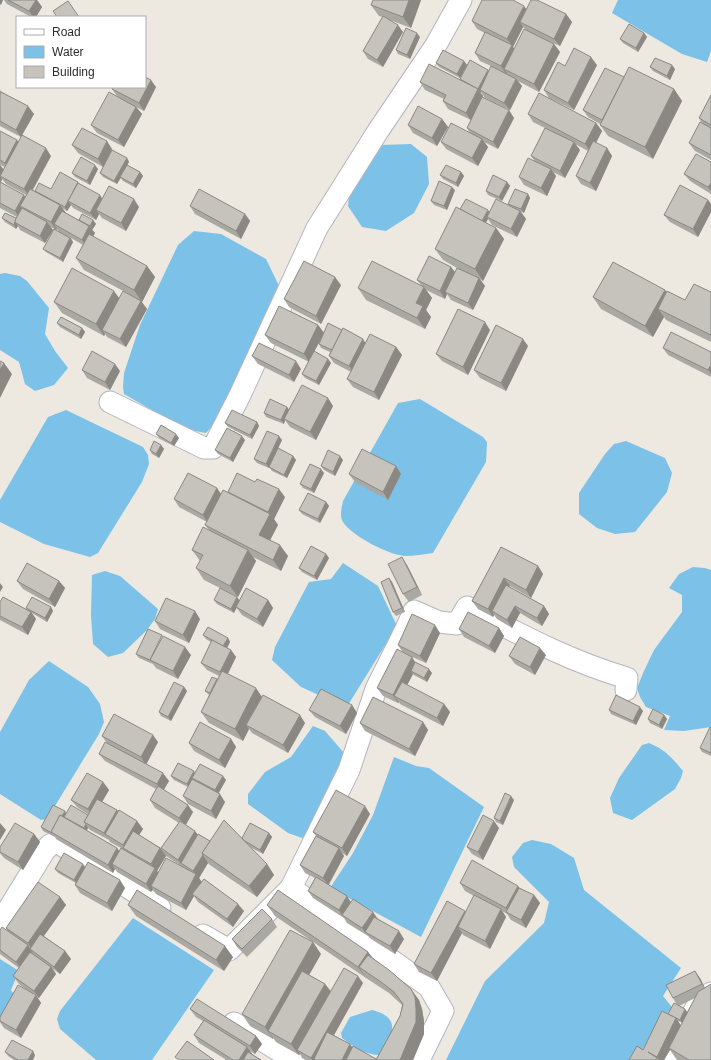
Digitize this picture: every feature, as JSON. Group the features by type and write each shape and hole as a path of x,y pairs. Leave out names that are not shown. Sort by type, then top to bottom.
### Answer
{"street":[{"path":"110,402 204,448 213,448 240,395 317,228 378,131 436,45 461,0"},
{"path":"0,923 45,850 50,845 57,842 208,939 229,950 291,888 349,770 376,689 414,611 439,622 457,624 467,607 545,647 603,671 627,678 626,690"},
{"path":"291,888 429,987 443,1011 419,1060"},
{"path":"671,1060 684,1029 701,999 711,993"},
{"path":"216,1012 294,1060"}],"water":[{"path":"618,0 711,0 711,51 707,62 682,54 612,13"},
{"path":"411,144 427,157 429,184 414,213 386,231 362,227 348,206 350,189 382,145"},
{"path":"194,231 221,234 266,259 280,288 224,413 206,433 185,429 124,394 123,387 124,373 140,325 178,245"},
{"path":"5,273 20,276 27,281 49,308 45,334 55,351 68,368 54,385 35,391 25,384 19,362 0,350 0,274"},
{"path":"420,399 483,437 487,442 486,462 433,553 405,556 390,552 362,539 343,522 341,512 343,501 398,403"},
{"path":"66,410 143,447 148,455 149,464 142,482 98,553 90,557 44,544 0,522 0,500 48,417"},
{"path":"626,441 665,458 672,473 667,492 635,532 615,534 597,528 579,514 579,493 605,454 614,444"},
{"path":"343,563 378,586 397,626 348,705 341,705 301,687 272,660 275,647 309,582 331,579"},
{"path":"693,567 711,570 711,727 684,731 664,730 670,716 646,707 637,688 654,650 682,612 682,595 669,588 679,574"},
{"path":"105,571 120,576 158,609 155,619 147,630 123,653 108,657 93,644 91,615 92,575"},
{"path":"49,661 88,687 100,704 104,722 99,734 47,819 41,820 0,794 0,732 29,680"},
{"path":"313,726 325,731 345,754 307,834 302,838 288,833 248,804 248,794 265,772 291,757"},
{"path":"649,743 668,754 683,771 675,789 632,820 613,813 610,798 619,778 642,745"},
{"path":"394,757 416,766 429,768 484,807 421,937 330,888 353,853 373,815"},
{"path":"532,840 551,844 574,858 584,890 681,968 663,996 672,1007 635,1060 446,1060 485,981 544,923 549,902 514,867 512,857 523,843"},
{"path":"133,918 214,970 152,1060 96,1060 60,1029 57,1019 60,1011"},
{"path":"0,959 19,971 11,990 15,996 0,1023"},
{"path":"372,1010 382,1013 391,1022 391,1034 380,1055 369,1054 355,1047 342,1038 341,1033 350,1017"}],"building":[{"path":"8,0 36,0 29,11"},
{"path":"373,0 409,0 403,17 371,5"},
{"path":"482,0 513,0 524,6 507,39 472,21"},
{"path":"531,0 537,0 566,14 554,39 520,22"},
{"path":"68,1 78,16 56,16 53,11"},
{"path":"383,16 398,25 377,60 363,51"},
{"path":"629,24 644,33 636,48 620,39"},
{"path":"406,28 417,33 407,55 396,50"},
{"path":"524,29 554,44 534,84 504,69"},
{"path":"485,32 512,45 501,66 475,53"},
{"path":"574,48 591,57 568,103 544,90 558,62 565,66"},
{"path":"443,50 464,61 457,74 436,63"},
{"path":"655,58 672,65 667,76 650,67"},
{"path":"470,60 488,70 478,89 460,79"},
{"path":"429,64 478,89 466,113 443,101 446,95 420,82"},
{"path":"491,66 516,79 504,103 480,90"},
{"path":"629,67 674,89 645,147 600,125"},
{"path":"605,68 624,77 602,120 583,110"},
{"path":"146,78 151,80 139,103 112,89 146,88"},
{"path":"1,92 28,106 16,130 0,121"},
{"path":"109,92 136,107 118,140 91,125"},
{"path":"539,93 596,123 585,144 528,114"},
{"path":"711,95 711,125 699,118"},
{"path":"482,97 509,110 493,142 467,128"},
{"path":"418,106 442,119 432,138 408,125"},
{"path":"700,122 711,128 711,155 689,143"},
{"path":"451,123 482,139 472,158 441,142"},
{"path":"82,128 107,141 98,159 72,145"},
{"path":"545,128 574,142 560,171 531,156"},
{"path":"0,131 17,140 5,163 0,160"},
{"path":"22,135 46,148 24,189 0,176"},
{"path":"593,141 607,148 590,183 576,176"},
{"path":"112,150 127,158 114,181 100,173"},
{"path":"696,154 711,162 711,183 708,187 684,174"},
{"path":"81,157 95,165 87,181 72,173"},
{"path":"528,158 551,169 541,188 519,177"},
{"path":"127,165 140,172 133,184 120,177"},
{"path":"446,165 461,172 456,183 440,175"},
{"path":"60,172 78,182 65,207 35,191 39,183 51,189"},
{"path":"493,175 507,182 499,197 486,191"},
{"path":"439,181 452,187 444,206 431,201"},
{"path":"0,182 24,195 15,211 0,203"},
{"path":"78,183 100,195 90,213 68,201"},
{"path":"680,185 708,200 693,229 664,215"},
{"path":"109,186 134,199 121,223 96,210"},
{"path":"30,189 60,205 51,222 20,206"},
{"path":"199,189 245,214 236,231 190,206"},
{"path":"515,189 528,194 521,209 508,204"},
{"path":"466,199 488,210 482,221 460,209"},
{"path":"496,199 520,211 511,229 487,217"},
{"path":"456,207 496,228 475,269 435,249"},
{"path":"22,208 47,222 40,236 14,222"},
{"path":"62,211 89,226 82,240 54,224"},
{"path":"5,213 16,218 14,225 2,218"},
{"path":"82,214 93,220 90,226 79,220"},
{"path":"54,229 70,238 60,258 43,249"},
{"path":"89,234 147,266 134,290 76,258"},
{"path":"429,256 451,267 440,291 417,280"},
{"path":"304,261 335,277 316,316 284,299"},
{"path":"372,261 424,287 416,303 423,306 417,318 358,288"},
{"path":"613,262 665,290 645,326 593,297"},
{"path":"72,268 114,291 96,324 54,302"},
{"path":"457,268 479,278 468,303 445,292"},
{"path":"694,284 711,292 711,335 658,309 667,291 685,300"},
{"path":"123,291 141,301 120,339 102,330"},
{"path":"279,306 318,325 304,354 265,335"},
{"path":"458,309 485,322 463,367 436,354"},
{"path":"61,317 82,328 79,335 57,323"},
{"path":"328,323 342,330 332,350 319,344"},
{"path":"496,325 523,339 501,383 474,370"},
{"path":"343,328 363,339 349,366 329,356"},
{"path":"671,332 711,352 711,365 708,370 663,348"},
{"path":"370,334 396,347 374,392 347,379"},
{"path":"259,343 296,361 289,375 252,356"},
{"path":"92,351 115,364 105,382 82,370"},
{"path":"314,351 328,359 316,381 302,374"},
{"path":"0,361 4,363 0,370"},
{"path":"302,385 328,398 310,432 284,419"},
{"path":"270,399 287,407 281,420 264,413"},
{"path":"232,410 257,422 250,435 225,423"},
{"path":"161,425 176,434 171,443 156,434"},
{"path":"227,428 242,436 230,458 215,450"},
{"path":"267,431 279,436 266,464 254,459"},
{"path":"154,441 161,445 156,454 150,450"},
{"path":"278,448 293,456 284,475 269,467"},
{"path":"362,449 396,466 383,492 349,474"},
{"path":"328,450 340,456 333,472 321,466"},
{"path":"310,464 321,469 311,489 300,484"},
{"path":"188,473 217,488 203,515 174,499"},
{"path":"237,473 255,482 257,479 279,489 268,512 228,492"},
{"path":"223,490 270,514 259,535 280,545 273,560 205,525"},
{"path":"308,493 326,502 318,519 299,510"},
{"path":"203,527 248,550 230,586 196,568 203,555 192,550"},
{"path":"311,546 326,554 314,576 299,568"},
{"path":"501,547 538,566 526,590 504,578 488,609 472,601"},
{"path":"402,557 417,587 403,594 388,564"},
{"path":"27,563 59,581 49,599 17,581"},
{"path":"389,578 402,608 393,612 381,582"},
{"path":"506,585 544,606 537,618 515,606 507,620 492,611"},
{"path":"220,588 237,597 231,609 214,600"},
{"path":"246,588 268,600 257,619 236,607"},
{"path":"3,597 31,612 22,627 0,616 0,602"},
{"path":"32,597 51,607 45,618 26,608"},
{"path":"166,598 195,611 183,635 155,621"},
{"path":"468,612 499,628 489,646 459,629"},
{"path":"412,614 435,625 420,656 398,645"},
{"path":"208,627 228,638 223,646 203,635"},
{"path":"148,629 162,635 150,660 136,654"},
{"path":"163,636 185,647 173,671 150,660"},
{"path":"520,637 540,648 530,667 509,656"},
{"path":"212,640 231,650 220,672 201,663"},
{"path":"397,649 412,657 393,695 377,688"},
{"path":"415,662 429,669 424,678 411,671"},
{"path":"222,671 256,688 235,729 201,712"},
{"path":"212,677 217,679 210,693 205,691"},
{"path":"174,682 184,687 168,717 159,712"},
{"path":"402,682 444,704 437,718 394,696"},
{"path":"321,689 352,705 340,726 309,710"},
{"path":"263,695 300,715 283,745 246,725"},
{"path":"616,695 640,707 633,721 609,710"},
{"path":"373,697 423,722 409,749 360,723"},
{"path":"653,709 664,715 659,725 648,719"},
{"path":"114,714 153,735 141,757 102,736"},
{"path":"200,722 231,739 219,760 189,743"},
{"path":"710,727 711,728 711,753 700,748"},
{"path":"105,742 163,773 157,784 99,754"},
{"path":"178,763 194,771 187,784 171,776"},
{"path":"200,764 223,776 215,790 192,778"},
{"path":"87,773 103,782 88,809 71,800"},
{"path":"192,779 220,794 211,811 183,796"},
{"path":"158,786 188,805 179,818 150,800"},
{"path":"336,790 365,806 342,848 313,832"},
{"path":"505,793 511,796 500,821 494,818"},
{"path":"97,799 117,810 104,833 84,822"},
{"path":"53,805 65,811 62,816 60,815 51,832 52,833 41,827"},
{"path":"71,805 88,815 84,822 86,824 84,828 64,817"},
{"path":"119,810 137,821 123,845 105,834"},
{"path":"60,815 117,848 108,865 51,832"},
{"path":"483,815 494,821 478,852 467,847"},
{"path":"224,820 267,864 249,886 202,853"},
{"path":"180,821 195,831 178,860 161,848"},
{"path":"15,823 34,834 18,862 0,852 0,847"},
{"path":"250,823 269,833 260,850 242,838"},
{"path":"133,831 160,848 151,864 123,848"},
{"path":"198,834 210,841 193,871 181,863"},
{"path":"316,836 339,848 323,878 300,865"},
{"path":"121,848 155,868 146,884 112,864"},
{"path":"64,853 83,864 74,880 55,869"},
{"path":"166,858 196,874 181,903 151,886"},
{"path":"472,860 518,886 506,908 460,883"},
{"path":"88,862 120,880 107,903 75,885"},
{"path":"316,877 347,896 339,910 308,891"},
{"path":"204,879 238,904 227,919 192,894"},
{"path":"38,882 60,897 28,943 6,928"},
{"path":"519,888 534,895 521,920 506,912"},
{"path":"137,890 225,946 216,960 128,905"},
{"path":"278,890 368,952 358,967 267,905"},
{"path":"474,895 501,909 485,941 458,927"},
{"path":"353,899 373,912 362,928 342,915"},
{"path":"447,901 465,911 431,973 414,964"},
{"path":"262,909 272,919 242,949 232,939"},
{"path":"374,917 399,931 390,946 365,932"},
{"path":"2,927 28,945 16,962 0,950 0,930"},
{"path":"290,930 313,942 265,1027 242,1014"},
{"path":"40,934 65,951 54,967 30,949"},
{"path":"30,952 51,967 34,991 13,976"},
{"path":"368,955 389,970 411,989 415,997 416,1022 400,1060 376,1060 400,1016 403,1004 394,992 359,967"},
{"path":"344,968 358,976 311,1058 297,1050"},
{"path":"302,971 325,984 291,1044 268,1031"},
{"path":"695,971 702,984 673,998 666,985"},
{"path":"711,984 711,1060 689,1060 669,1048 698,992"},
{"path":"18,985 36,995 16,1030 0,1021 0,1017"},
{"path":"197,999 256,1036 250,1046 190,1009"},
{"path":"674,1003 685,1009 680,1020 668,1014"},
{"path":"662,1011 676,1018 657,1057 648,1052 657,1058 655,1060 629,1060 637,1046 643,1050"},
{"path":"204,1020 247,1047 239,1060 233,1060 194,1035"},
{"path":"327,1032 350,1044 342,1060 314,1059"},
{"path":"12,1040 33,1051 28,1060 18,1060 5,1052"},
{"path":"187,1041 214,1060 179,1060 175,1057"},
{"path":"353,1046 376,1059 376,1060 346,1060"},
{"path":"248,1052 261,1060 243,1060"}]}
